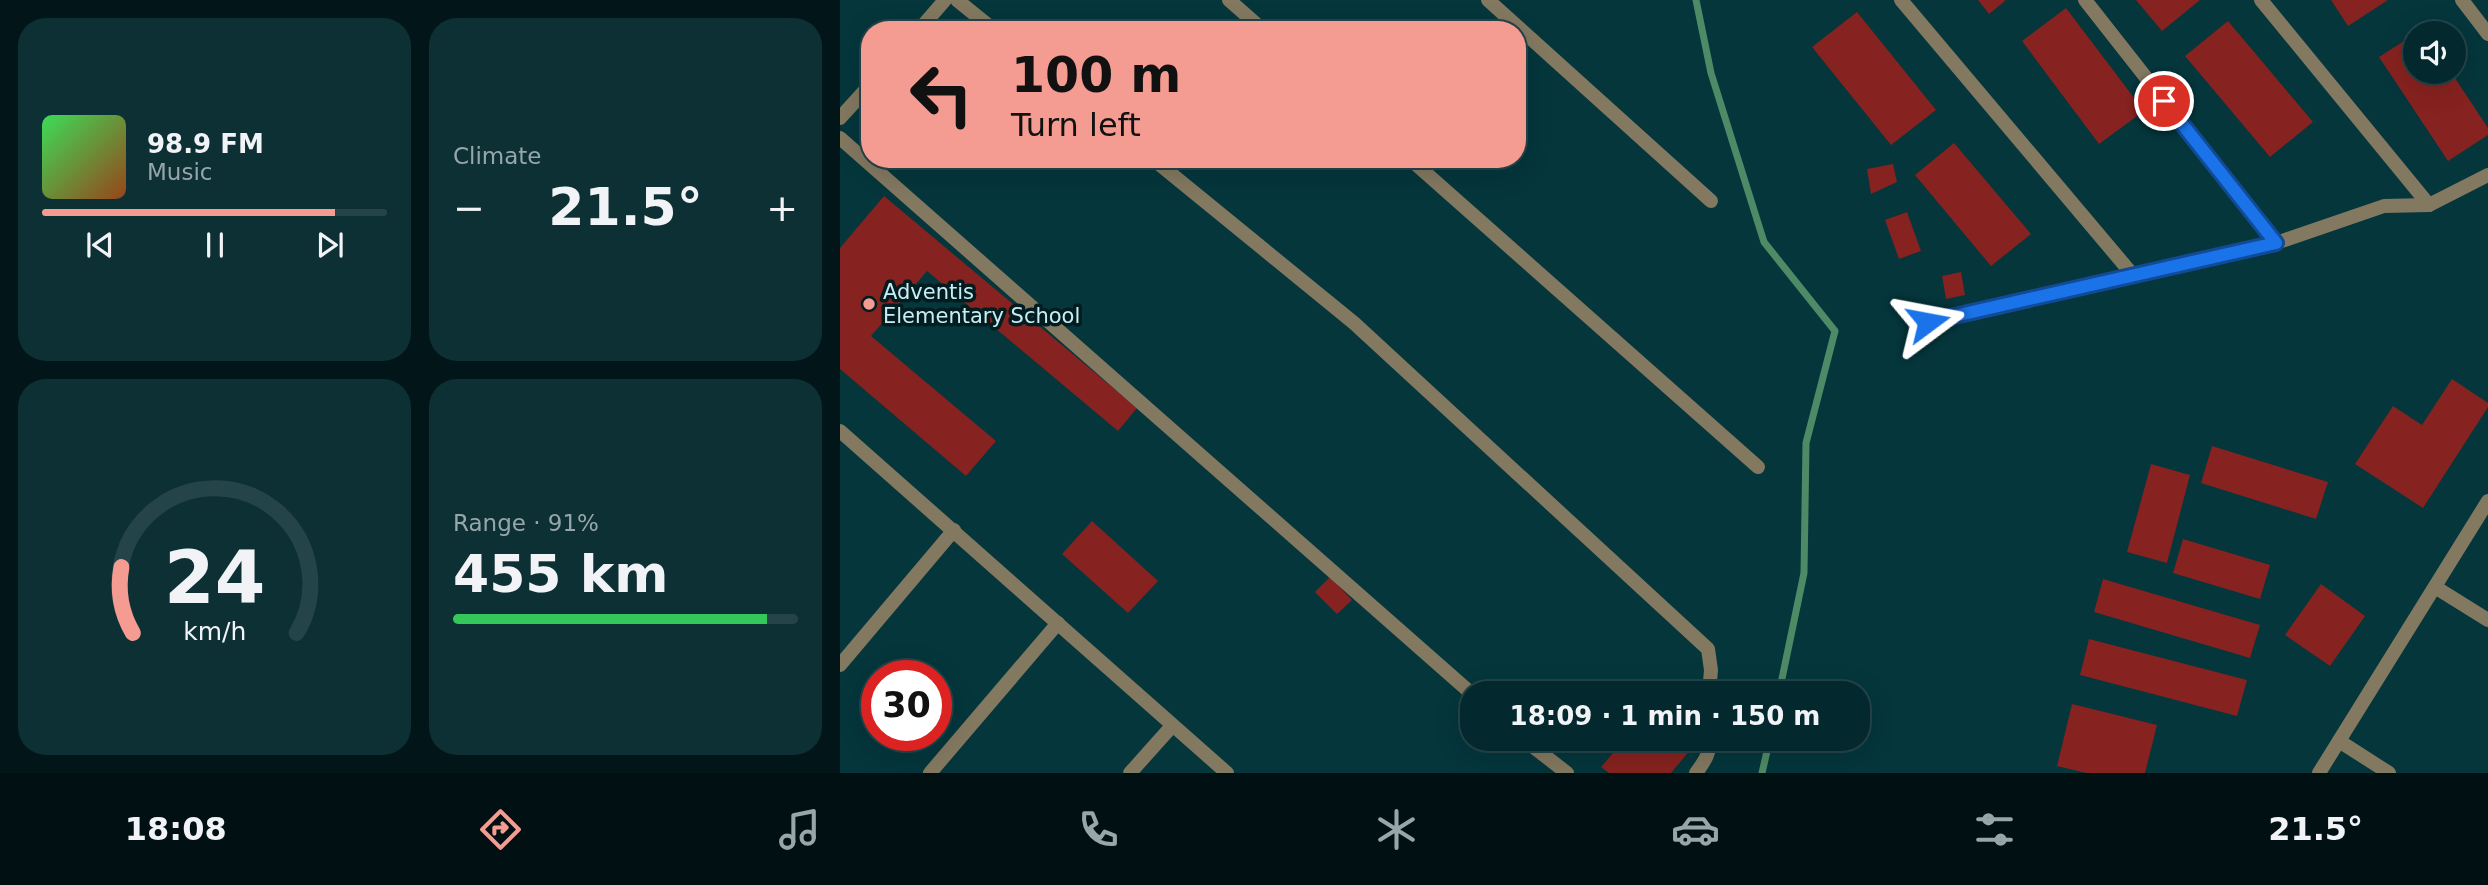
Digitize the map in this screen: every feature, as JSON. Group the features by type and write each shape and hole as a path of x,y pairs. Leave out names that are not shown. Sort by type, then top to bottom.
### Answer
{"street":[{"path":"927,21 946,0"},
{"path":"957,0 983,21"},
{"path":"1229,0 1253,21"},
{"path":"1488,0 1511,21"},
{"path":"1901,0 2132,274"},
{"path":"2085,0 2276,243"},
{"path":"2261,0 2429,205"},
{"path":"2462,0 2488,34"},
{"path":"1526,34 1711,201"},
{"path":"840,118 861,95"},
{"path":"840,138 861,156"},
{"path":"874,168 1460,683"},
{"path":"1164,168 1354,323 1708,649 1710,681"},
{"path":"1420,168 1758,467"},
{"path":"1928,322 2276,243 2384,205 2429,205 2488,175"},
{"path":"842,437 954,530 1227,773"},
{"path":"2319,773 2488,501"},
{"path":"840,665 954,530"},
{"path":"2435,587 2488,620"},
{"path":"930,773 1058,622"},
{"path":"1130,773 1172,726"},
{"path":"2339,741 2389,773"},
{"path":"1539,751 1567,773"},
{"path":"1696,773 1709,751"}],"building":[{"path":"1978,0 2006,0 1989,14"},
{"path":"2136,0 2200,0 2162,31"},
{"path":"2331,0 2388,0 2348,26"},
{"path":"2066,8 2144,111 2099,144 2022,41"},
{"path":"1857,12 1936,110 1891,145 1812,47"},
{"path":"2228,21 2313,122 2270,157 2185,56"},
{"path":"2403,42 2403,84 2459,84 2488,128 2488,135 2448,161 2379,57"},
{"path":"1954,143 2031,234 1991,266 1915,175"},
{"path":"1893,164 1897,182 1871,194 1867,169"},
{"name":"Adventis Elementary School","path":"884,196 1137,408 1118,431 927,271 871,336 996,441 966,476 840,369 840,248"},
{"path":"1907,212 1921,251 1899,259 1885,220"},
{"path":"1961,272 1965,295 1946,299 1942,276"},
{"path":"2452,379 2488,403 2488,407 2423,508 2355,464 2393,406 2422,425"},
{"path":"2212,446 2328,482 2316,519 2201,483"},
{"path":"2151,464 2190,475 2167,563 2127,552"},
{"path":"1092,521 1158,581 1128,613 1062,554"},
{"path":"2183,539 2270,565 2260,599 2173,573"},
{"path":"1330,577 1352,600 1337,614 1315,592"},
{"path":"2103,579 2260,625 2250,658 2094,612"},
{"path":"2321,584 2365,616 2330,666 2285,635"},
{"path":"2089,639 2247,680 2237,716 2080,675"},
{"path":"2072,704 2157,725 2145,773 2086,773 2057,766"},
{"path":"1615,751 1689,751 1671,773 1609,773 1601,767"}],"waterway":[{"path":"1696,0 1711,73 1764,242 1835,331 1806,443 1804,573 1782,681"},
{"path":"1762,773 1767,751"}],"place":[{"name":"Adventis Elementary School","path":"869,304"}],"route":[{"path":"1928,322 2276,243 2164,101"}]}
